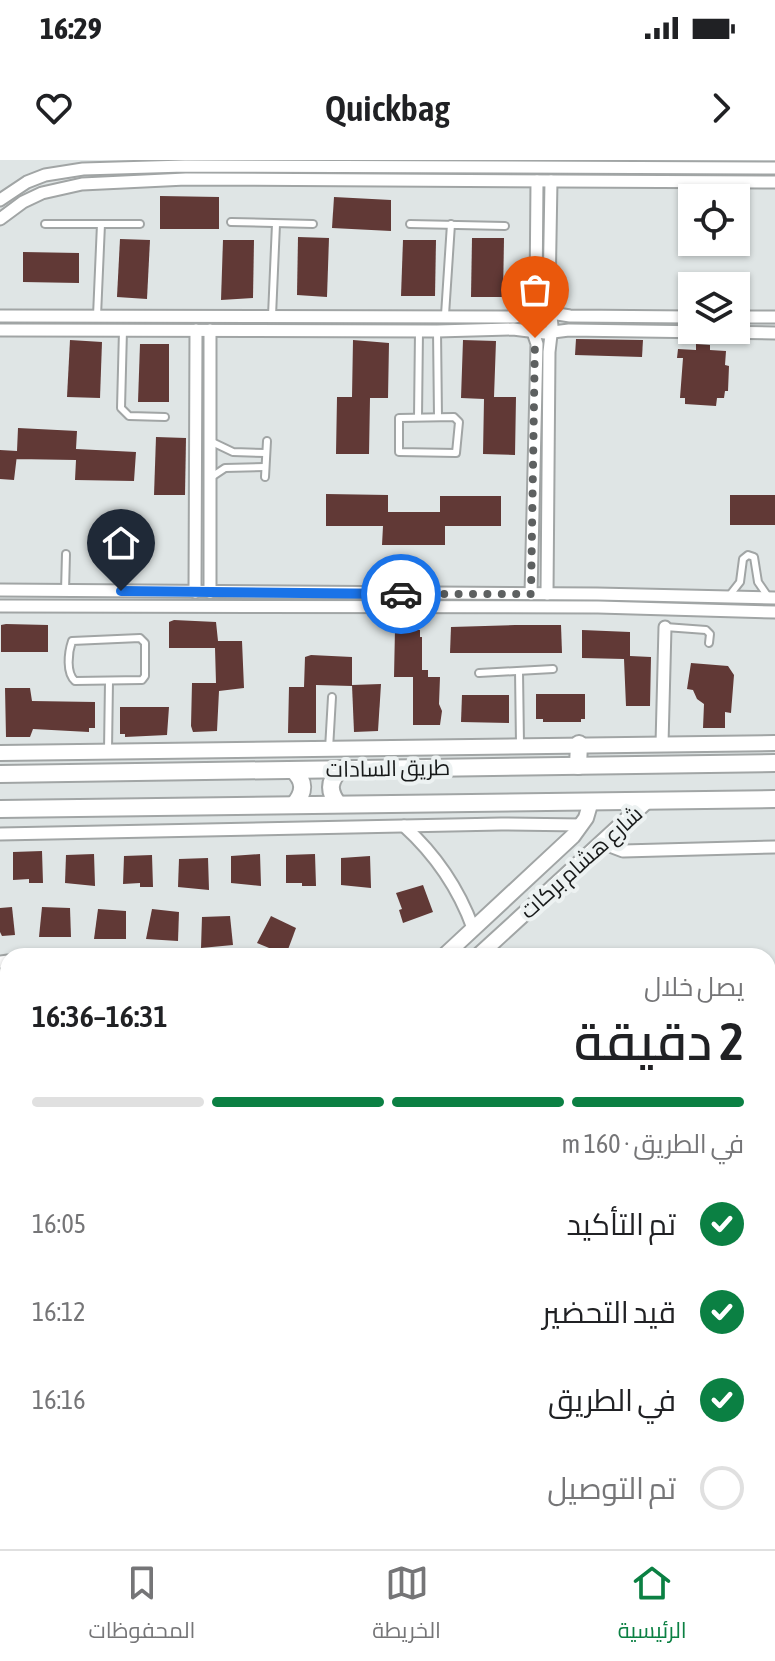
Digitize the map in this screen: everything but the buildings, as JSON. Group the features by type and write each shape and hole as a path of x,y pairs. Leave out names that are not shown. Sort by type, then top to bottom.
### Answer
{"main road":[{"path":"578,766 579,744"},
{"name":"طريق السادات","path":"0,774 775,763"},
{"path":"338,804 330,786 333,776 341,769"},
{"path":"293,770 301,777 304,787 294,805"},
{"name":"طريق السادات","path":"0,809 775,799"}],"street":[{"path":"0,200 27,182 45,175 132,164 638,164 775,168"},
{"path":"185,166 186,179"},
{"path":"0,219 23,202 62,187 186,179 775,182"},
{"path":"531,594 537,344 532,313 536,298 537,181"},
{"path":"547,594 549,352 552,332 549,301 551,181"},
{"path":"0,316 514,317 551,312 570,316 678,317"},
{"path":"750,317 775,317"},
{"path":"0,330 513,329 533,332 775,333"},
{"path":"195,592 196,330"},
{"path":"210,330 210,592"},
{"path":"0,590 256,592 775,612"},
{"path":"149,591 149,607"},
{"path":"255,607 256,592"},
{"path":"0,606 255,607 491,601 531,594 772,598"},
{"path":"597,594 598,607"},
{"path":"662,744 665,627"},
{"path":"0,753 775,743"},
{"name":"شارع هشام بركات","path":"487,948 648,800"},
{"name":"شارع هشام بركات","path":"452,948 582,825 591,801"},
{"path":"0,834 582,825 594,831 602,843 623,851 775,847"},
{"path":"404,826 450,878 473,928"}],"lane":[{"path":"231,222 313,224"},
{"path":"45,224 140,224"},
{"path":"97,316 101,224"},
{"path":"272,316 276,224"},
{"path":"410,224 505,226"},
{"path":"445,315 451,224"},
{"path":"123,330 121,408 129,416 165,417"},
{"path":"418,417 419,331"},
{"path":"437,331 438,417"},
{"path":"438,417 458,420 458,450 455,454 399,452 399,418 438,417"},
{"path":"210,441 227,450 266,453"},
{"path":"265,477 267,441"},
{"path":"210,478 225,468 265,467"},
{"path":"65,591 66,554"},
{"path":"727,597 740,582 743,559 748,555 754,557 758,582 772,598"},
{"path":"665,627 706,630 710,634 709,643"},
{"path":"143,640 145,676 139,680 109,681 72,679 69,673 72,641 143,640"},
{"path":"479,673 553,669"},
{"path":"519,671 520,745"},
{"path":"108,752 109,681"},
{"path":"329,749 332,697"}],"way so far":[{"path":"401,594 531,594 535,338"}],"route":[{"path":"121,591 401,594"}]}
